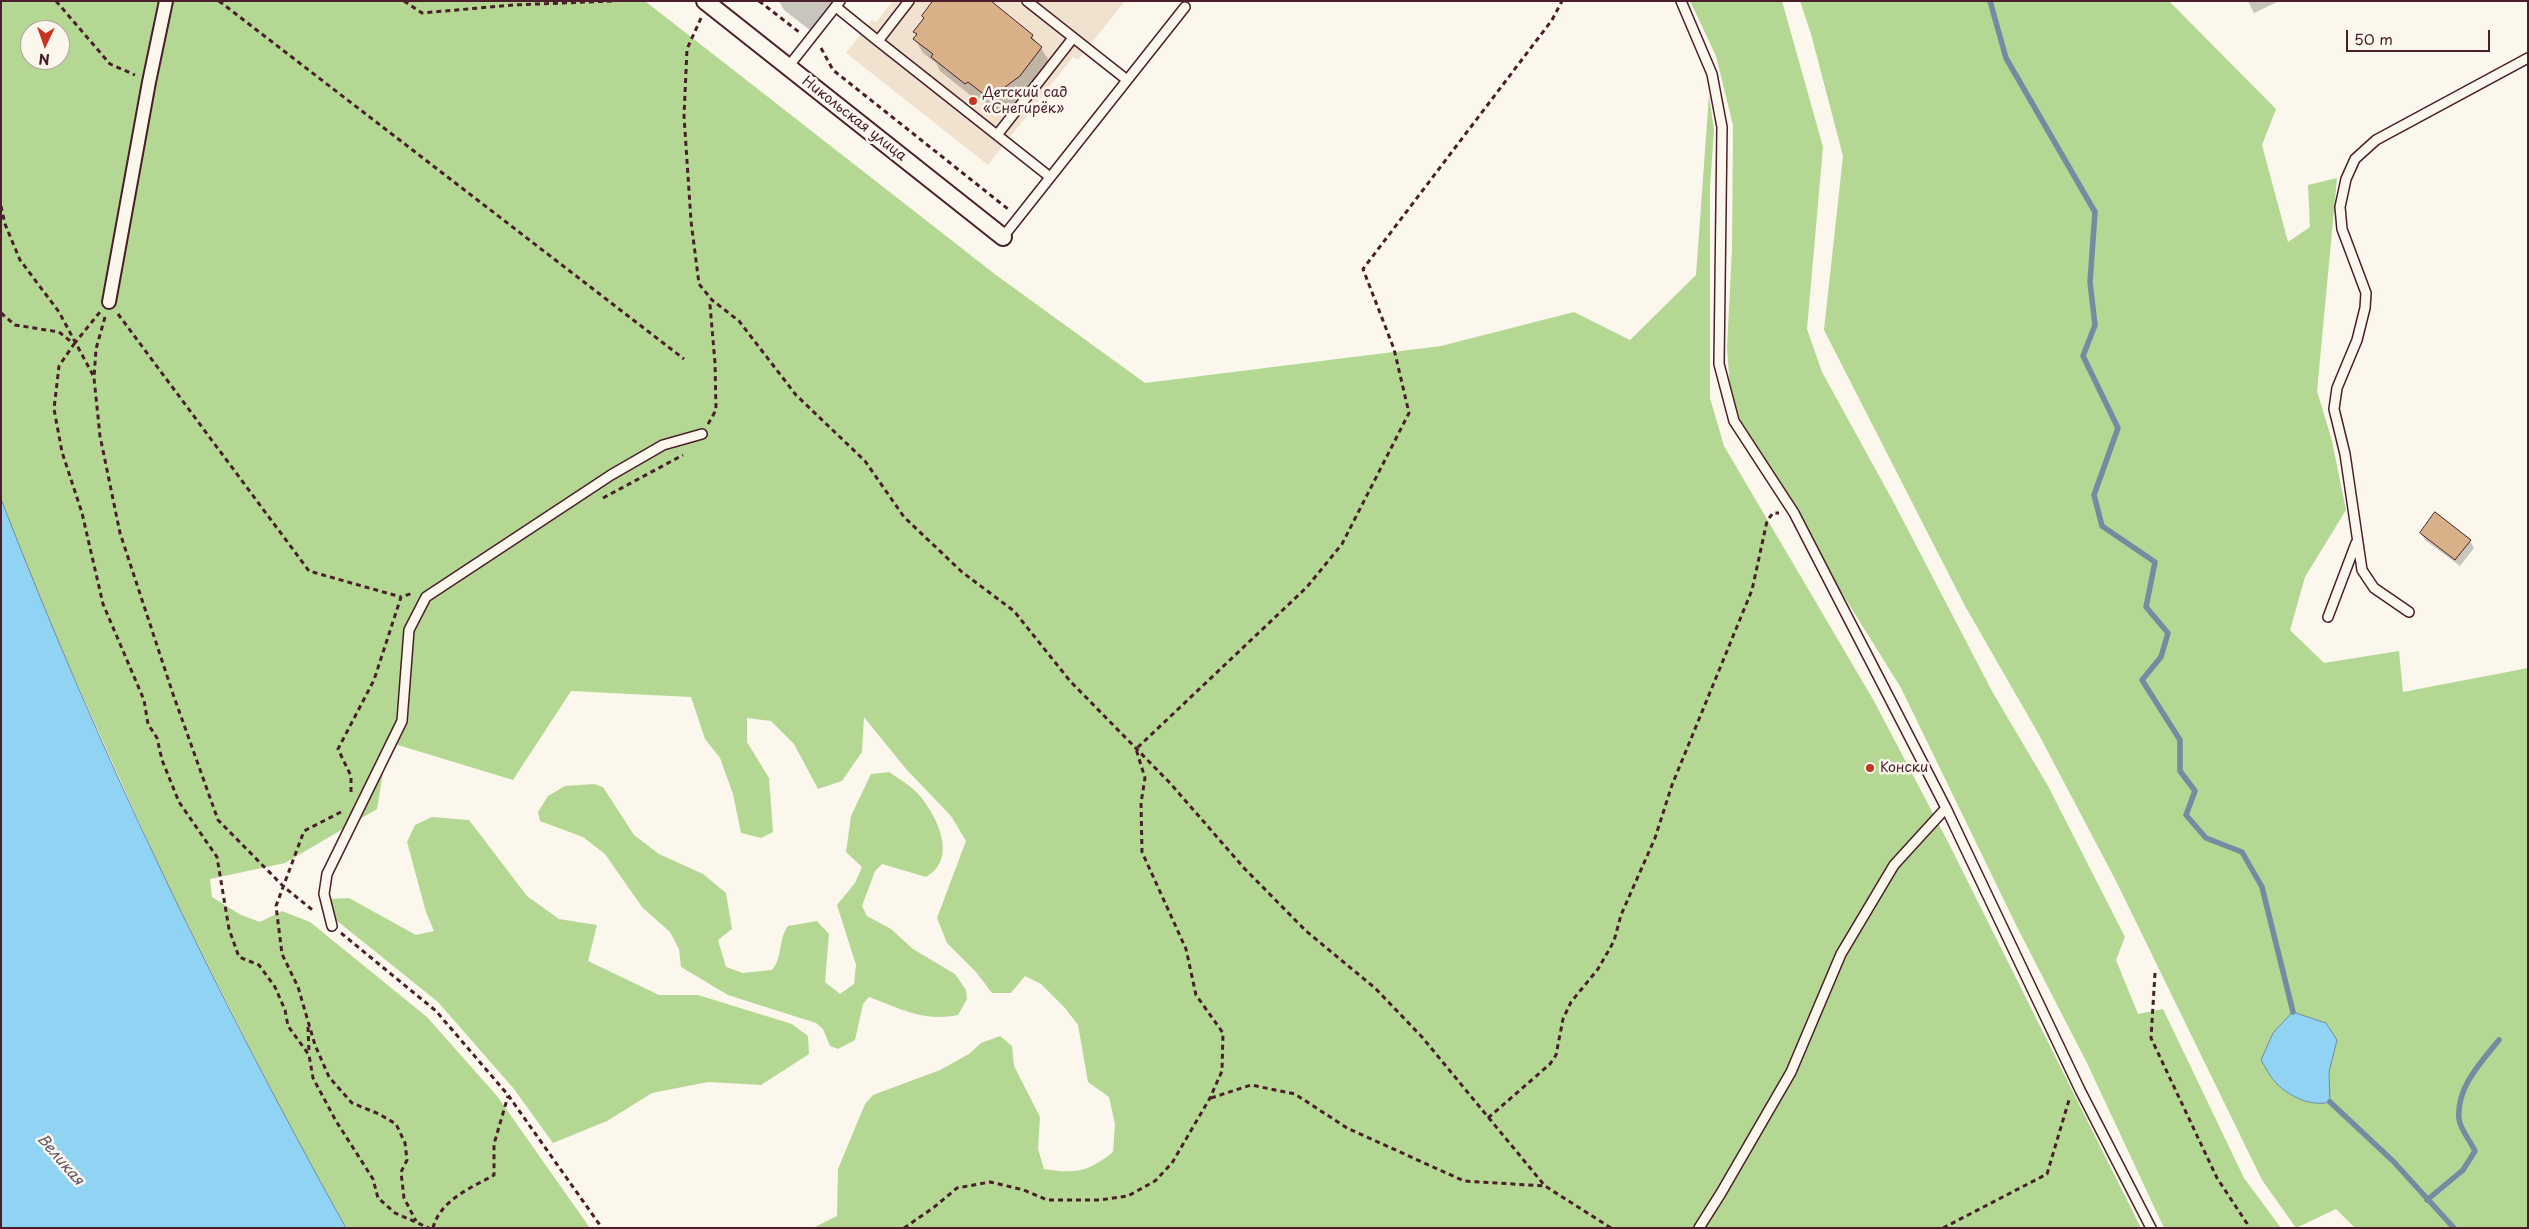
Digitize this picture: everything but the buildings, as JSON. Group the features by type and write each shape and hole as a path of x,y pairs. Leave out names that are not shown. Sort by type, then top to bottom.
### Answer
{"street":[{"path":"109,302 149,82 166,1"},
{"name":"Никольская улица","path":"707,2 1003,237"}],"lane":[{"path":"878,41 909,1"},
{"path":"1026,1 1127,80"},
{"path":"1681,1 1712,74 1722,128 1720,364 1734,421 1794,513 1946,808 2080,1090 2151,1228"},
{"path":"788,67 838,4 878,41 1050,177"},
{"path":"1003,237 1185,7"},
{"path":"997,135 1073,38"},
{"path":"2409,612 2374,588 2362,570 2356,542 2345,454 2334,409 2337,388 2358,340 2366,293 2342,229 2340,207 2346,179 2355,159 2376,140 2528,58"},
{"path":"332,926 324,894 327,874 402,721 409,630 426,598 612,475 663,445 702,434"},
{"path":"2328,617 2356,542"},
{"path":"1699,1228 1791,1072 1841,954 1894,866 1946,808"}],"path":[{"path":"56,1 110,64 149,82"},
{"path":"218,1 684,360"},
{"path":"404,1 422,13 513,5 613,1"},
{"path":"759,1 811,38 833,70 1019,217"},
{"path":"1136,749 1307,587 1342,544 1409,412 1394,349 1363,269 1552,20 1562,1"},
{"path":"707,2 687,49 684,116 691,221 699,284 712,300 739,321 796,395 865,461 904,517 962,572 1014,611 1070,681 1170,783 1244,868 1306,931 1375,988 1408,1022 1545,1186 1611,1228"},
{"path":"1,206 5,224 20,260 59,312 74,344 94,378"},
{"path":"109,302 74,344 59,366 54,409 62,452 82,513 103,604 144,700 148,724 157,738 162,760 179,802 217,857 228,928 239,957 259,965 275,987 285,1010 288,1026 309,1055"},
{"path":"109,302 96,348 94,378 100,436 120,533 172,694 218,820 284,887 436,1011 508,1095 602,1228"},
{"path":"109,302 309,571 401,597 418,591"},
{"path":"1,313 16,325 59,332 74,344"},
{"path":"1488,1118 1550,1064 1556,1055 1563,1019 1571,1002 1598,969 1614,941 1621,914 1655,838 1672,785 1752,590 1767,521 1773,513 1794,513"},
{"path":"351,800 351,776 338,749 374,680 401,597"},
{"path":"904,1228 933,1208 957,1188 990,1182 1024,1190 1048,1200 1100,1200 1128,1196 1155,1181 1172,1163 1210,1098 1222,1070 1223,1033 1196,995 1186,949 1142,852 1140,803 1145,778 1136,749"},
{"path":"343,812 304,831 276,906 282,954 298,987 308,1021 329,1076 352,1103 379,1114 396,1124 404,1143 407,1160 401,1172 404,1198 416,1221"},
{"path":"2155,972 2151,1038 2217,1178 2250,1228"},
{"path":"308,1021 309,1055 313,1078 336,1121 373,1179 378,1198 394,1213 431,1228 435,1218 458,1195 494,1175 494,1144 508,1095"},
{"path":"1210,1098 1251,1085 1295,1094 1347,1128 1464,1181 1545,1186"},
{"path":"1943,1228 2047,1174 2071,1093 2080,1090"}],"shaded area":[{"name":"Детский сад «Снегирёк»","path":"893,1 1125,1 1078,60 1073,57 988,165 846,53 872,20 876,22"}],"green space":[{"path":"1,1 645,1 996,275 1145,383 1441,346 1574,312 1630,340 1696,275 1709,95 1714,130 1710,187 1710,398 1724,446 1874,701 1948,842 2141,1228 813,1228 837,1216 838,1169 865,1104 873,1095 940,1070 969,1054 981,1043 1000,1036 1012,1046 1014,1066 1040,1117 1038,1149 1044,1169 1081,1170 1104,1159 1113,1152 1115,1124 1109,1097 1088,1082 1078,1025 1065,1008 1041,984 1025,976 1011,993 992,993 976,972 947,943 937,918 966,841 951,816 906,769 864,717 862,752 842,781 818,789 794,744 771,721 747,718 747,742 769,778 773,832 761,838 741,833 733,794 720,758 705,739 691,697 571,691 513,780 388,742 377,809 285,863 210,879 212,897 241,915 260,922 282,911 310,922 427,1017 497,1096 590,1228 346,1228 282,1112 169,888 42,606 1,499"},
{"path":"1690,1 1782,1 1823,147 1807,329 1822,372 1894,503 1993,693 2048,786 2125,937 2116,960 2138,1014 2163,1009 2244,1178 2281,1228 2164,1228 2087,1063 2016,925 1901,688 1764,468 1731,402 1727,348 1732,249 1733,125 1716,56"},
{"path":"1800,1 2169,1 2276,109 2262,145 2288,242 2310,227 2308,185 2337,178 2317,391 2332,441 2346,510 2305,577 2290,630 2324,663 2399,651 2403,692 2528,668 2528,1228 2355,1228 2336,1209 2296,1228 2262,1180 2116,881 2038,733 1965,606 1824,330 1843,156 1811,34"},
{"path":"889,772 917,793 933,815 942,838 941,860 936,869 926,877 882,864 875,871 862,906 867,916 891,929 913,949 955,974 966,990 967,999 958,1015 934,1017 902,1010 869,997 863,1004 855,1040 838,1049 830,1046 823,1029 816,1023 728,995 681,967 679,949 670,932 642,907 605,854 583,837 540,821 538,812 548,796 565,786 594,784 603,787 634,835 659,854 703,874 726,893 732,929 718,940 726,967 743,973 772,970 778,960 783,937 788,926 817,921 829,934 825,982 840,994 854,984 856,965 837,905 855,883 862,867 846,852 851,816 871,774"},
{"path":"432,817 469,820 527,896 559,919 597,925 588,961 659,995 698,995 792,1024 808,1036 809,1054 761,1085 708,1082 652,1093 607,1121 553,1143 514,1089 438,1002 326,912 330,899 349,898 416,935 434,931 426,912 407,842 415,825"}],"water":[{"name":"Великая","path":"1,499 77,686 161,869 250,1050 346,1228 1,1228"},
{"path":"2293,1012 2326,1023 2337,1040 2329,1072 2330,1102 2309,1102 2288,1093 2270,1075 2261,1060 2273,1033"}],"waterway":[{"path":"1990,1 2006,58 2095,212 2090,282 2095,325 2083,356 2118,428 2094,495 2102,526 2155,562 2146,607 2168,633 2161,657 2142,680 2180,740 2180,771 2195,791 2186,815 2206,838 2242,852 2262,887 2293,1012"},
{"path":"2427,1200 2463,1170 2475,1151 2460,1123 2459,1108 2461,1097 2471,1076 2499,1040"},
{"path":"2330,1102 2393,1161 2454,1228"}],"place":[{"name":"Детский сад «Снегирёк»","path":"973,101"},
{"name":"Конски","path":"1870,768"}]}
